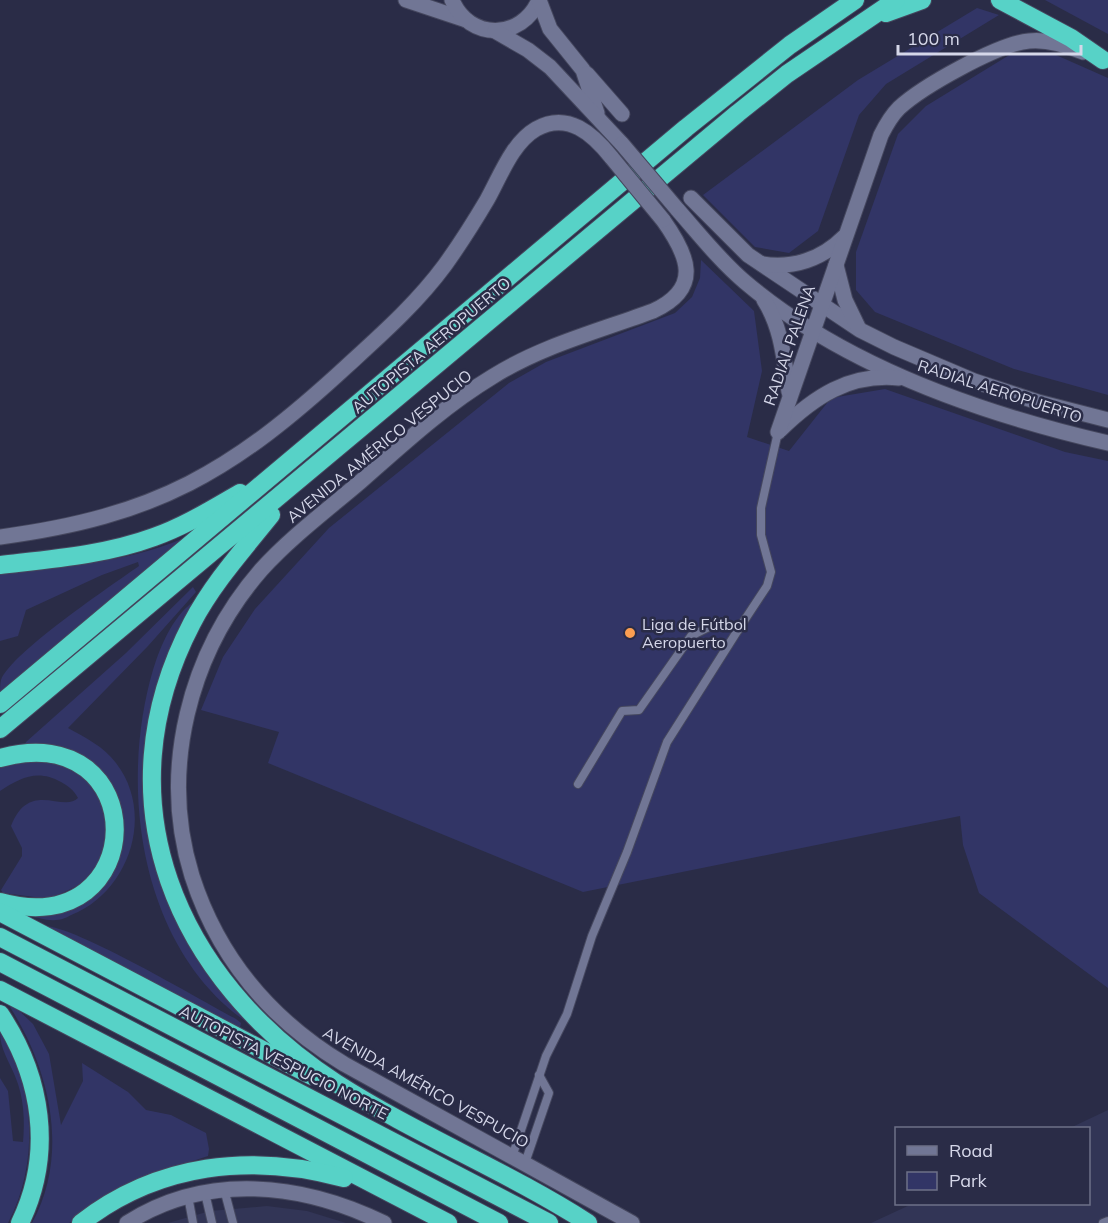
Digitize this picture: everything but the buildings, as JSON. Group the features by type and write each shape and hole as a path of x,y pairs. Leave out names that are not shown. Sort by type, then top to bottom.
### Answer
{"highway":[{"name":"AUTOPISTA AEROPUERTO","path":"0,704 686,128 790,45 855,0"},
{"name":"AUTOPISTA AEROPUERTO","path":"0,729 738,113 787,74 896,0"},
{"path":"867,19 922,0"},
{"path":"1000,0 1071,38 1105,61"},
{"path":"0,565 92,554 154,537 194,520 281,470"},
{"path":"292,487 213,588 183,642 167,682 157,725 152,768 154,810 161,854 174,897 193,937 219,978 270,1032 314,1068 363,1099 588,1223"},
{"path":"0,758 27,752 47,752 78,763 102,783 112,802 117,823 115,844 108,865 96,882 82,894 66,903 48,907 0,902"},
{"path":"0,912 292,1066 363,1099"},
{"name":"AUTOPISTA VESPUCIO NORTE","path":"0,937 549,1223"},
{"path":"0,962 499,1223"},
{"path":"0,990 448,1223"},
{"path":"0,1014 28,1067 40,1121 38,1169 20,1223"},
{"path":"81,1223 134,1190 172,1175 213,1166 254,1164 295,1167 382,1189"}],"street":[{"name":"RADIAL AEROPUERTO","path":"406,0 495,32 528,50 550,67 622,144 736,274 812,331 905,378 1009,416 1108,443"},
{"path":"452,0 466,21"},
{"name":"RADIAL AEROPUERTO","path":"539,0 550,29 622,114"},
{"path":"495,32 514,28 525,21 539,0"},
{"name":"RADIAL PALENA","path":"778,432 885,126 900,108 918,94 987,56 1021,42 1040,41 1061,44 1105,61"},
{"name":"RADIAL AEROPUERTO","path":"583,70 593,103 607,128"},
{"name":"AVENIDA AMÉRICO VESPUCIO","path":"0,537 98,520 150,503 200,479 258,442 328,383 418,298 463,240 520,143 537,129 560,123 581,128 596,139 663,220 681,246 687,262 685,279 677,295 653,310 548,350 492,376 431,422 335,503 263,569 234,605 197,675 185,722 178,782 183,842 205,911 215,934 239,972 277,1015 322,1051 632,1223"},
{"name":"RADIAL AEROPUERTO","path":"691,198 735,244 759,263 860,330 974,381 1038,402 1108,420"},
{"name":"RADIAL PALENA","path":"759,263 780,265 801,263 822,255 845,236"},
{"path":"836,264 845,300 860,330"},
{"name":"RADIAL AEROPUERTO","path":"760,294 777,326 790,395"},
{"name":"RADIAL PALENA","path":"778,432 809,403 833,389 873,377 905,378"},
{"path":"127,1223 155,1208 205,1192 224,1189 272,1189 309,1195 346,1206 384,1223"}],"lane":[{"path":"518,1160 539,1075 567,1014 592,936 627,852 667,742 767,586 771,572 761,535 761,508 778,432"},
{"path":"578,784 622,711 639,710 691,636 719,622 738,630"},
{"path":"518,1160 549,1093 539,1075"},
{"path":"224,1189 233,1223"},
{"path":"205,1192 211,1223"},
{"path":"188,1196 193,1223"},
{"path":"1103,1223 1108,1221"}],"shaded area":[{"path":"1108,1110 1108,1223 871,1223 910,1205 1090,1205 1090,1127 1072,1127"},
{"path":"267,1206 307,1211 346,1223 168,1223 210,1211"}],"green space":[{"path":"1045,0 1108,0 1108,34"},
{"path":"977,8 999,15 886,84 859,115 818,231 789,253 755,247 703,195 858,80"},
{"path":"1011,54 1056,55 1108,78 1108,395 1014,369 875,312 856,290 856,252 898,134 926,106"},
{"name":"Liga de Fútbol Aeropuerto","path":"701,260 754,311 762,371 747,437 789,451 831,398 885,389 1065,452 1108,461 1108,988 979,893 963,845 960,816 583,892 268,763 279,732 201,710 223,657 255,609 329,528 509,383 546,362 675,313 692,297 700,278"},
{"path":"182,539 187,546 0,694 1,680 23,653 86,603 139,566 138,562 102,575 26,610 18,636 0,641 0,574 115,559"},
{"path":"193,587 196,592 148,646 68,728 106,752 116,763 127,782 134,803 135,825 131,846 123,866 112,885 78,912 56,920 46,920 29,915 40,914 115,866 122,844 122,822 79,756 61,748 24,746 26,742 126,653"},
{"path":"198,599 165,666 154,850 259,1030 219,999 188,961 165,918 149,870 140,819 138,768 142,718 153,670 164,640 176,620"},
{"path":"34,758 81,772 108,812 106,851 85,882 50,899 3,893 1,890 22,856 22,848 11,826 18,812 36,800 72,802 78,798 66,785 53,778 37,775 15,782 0,791 0,768"},
{"path":"43,926 81,937 138,965 236,1019 241,1023 240,1028"},
{"path":"12,1004 33,1024 49,1054 61,1125 83,1081 82,1063 128,1092 146,1110 171,1115 206,1133 208,1156 144,1177 69,1223 32,1223 44,1196 50,1169 52,1141 50,1113 45,1085 36,1058 10,1007"},
{"path":"0,1032 21,1077 27,1101 29,1126 29,1152 25,1176 8,1223 0,1223 0,1078 8,1091 13,1141 23,1142 24,1117 20,1092 3,1049"}],"place":[{"name":"Liga de Fútbol Aeropuerto","path":"630,633"}]}
